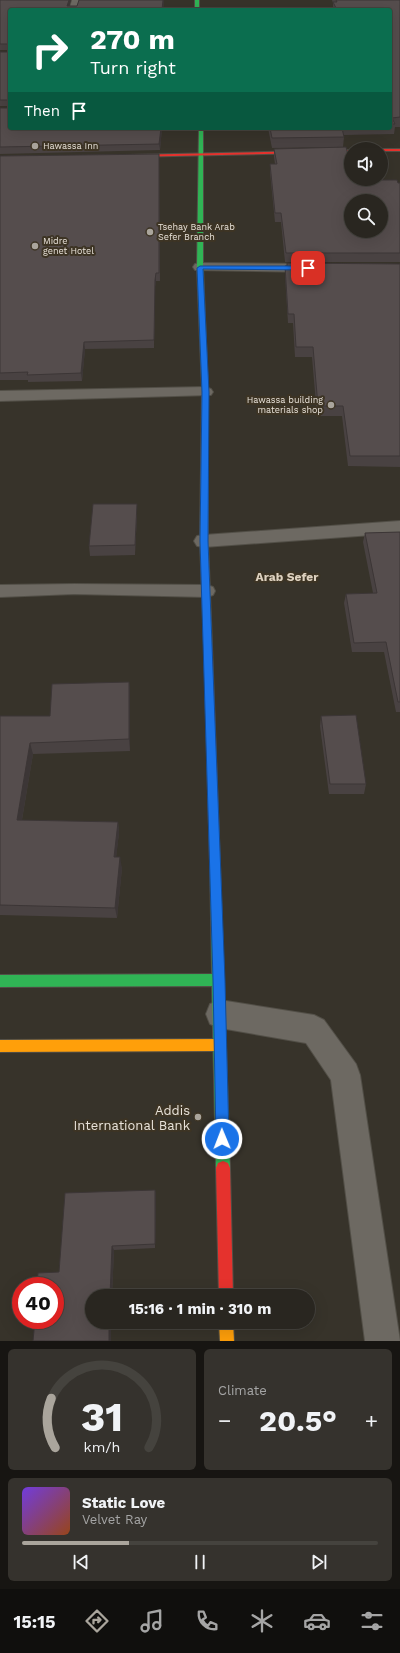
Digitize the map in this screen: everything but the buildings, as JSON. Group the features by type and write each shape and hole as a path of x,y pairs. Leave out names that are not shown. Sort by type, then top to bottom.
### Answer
{"street":[{"path":"201,130 200,268 205,392 204,541 207,591 220,1014 226,1289"},
{"path":"388,150 400,150"},
{"path":"116,156 344,151"},
{"path":"200,268 331,268"},
{"path":"0,396 205,392"},
{"path":"204,541 400,527"},
{"path":"0,980 219,980"},
{"path":"220,1014 314,1030 345,1075 383,1341"},
{"path":"0,1046 220,1045"},
{"path":"226,1329 227,1341"}],"lane":[{"path":"0,591 74,589 207,591"}],"traffic: fast":[{"path":"197,0 197,8"},
{"path":"201,130 200,267 205,390"},
{"path":"215,864 223,1168"},
{"path":"0,981 219,980"}],"traffic: slow":[{"path":"205,390 204,541 208,646"},
{"path":"0,1046 220,1045"},
{"path":"226,1329 227,1341"}],"traffic: jam":[{"path":"388,150 400,150"},
{"path":"128,156 344,151"},
{"path":"208,646 215,864"},
{"path":"223,1168 226,1289"}],"place":[{"name":"Hawassa Inn","path":"35,146"},
{"name":"Tsehay Bank Arab Sefer Branch","path":"150,232"},
{"name":"Midre genet Hotel","path":"35,246"},
{"name":"Hawassa building materials shop","path":"331,405"},
{"name":"Addis International Bank","path":"198,1117"}],"district":[{"name":"Arab Sefer","path":"287,577"}],"route":[{"path":"222,1139 219,980 207,591 204,541 205,392 200,268 308,268"}]}
